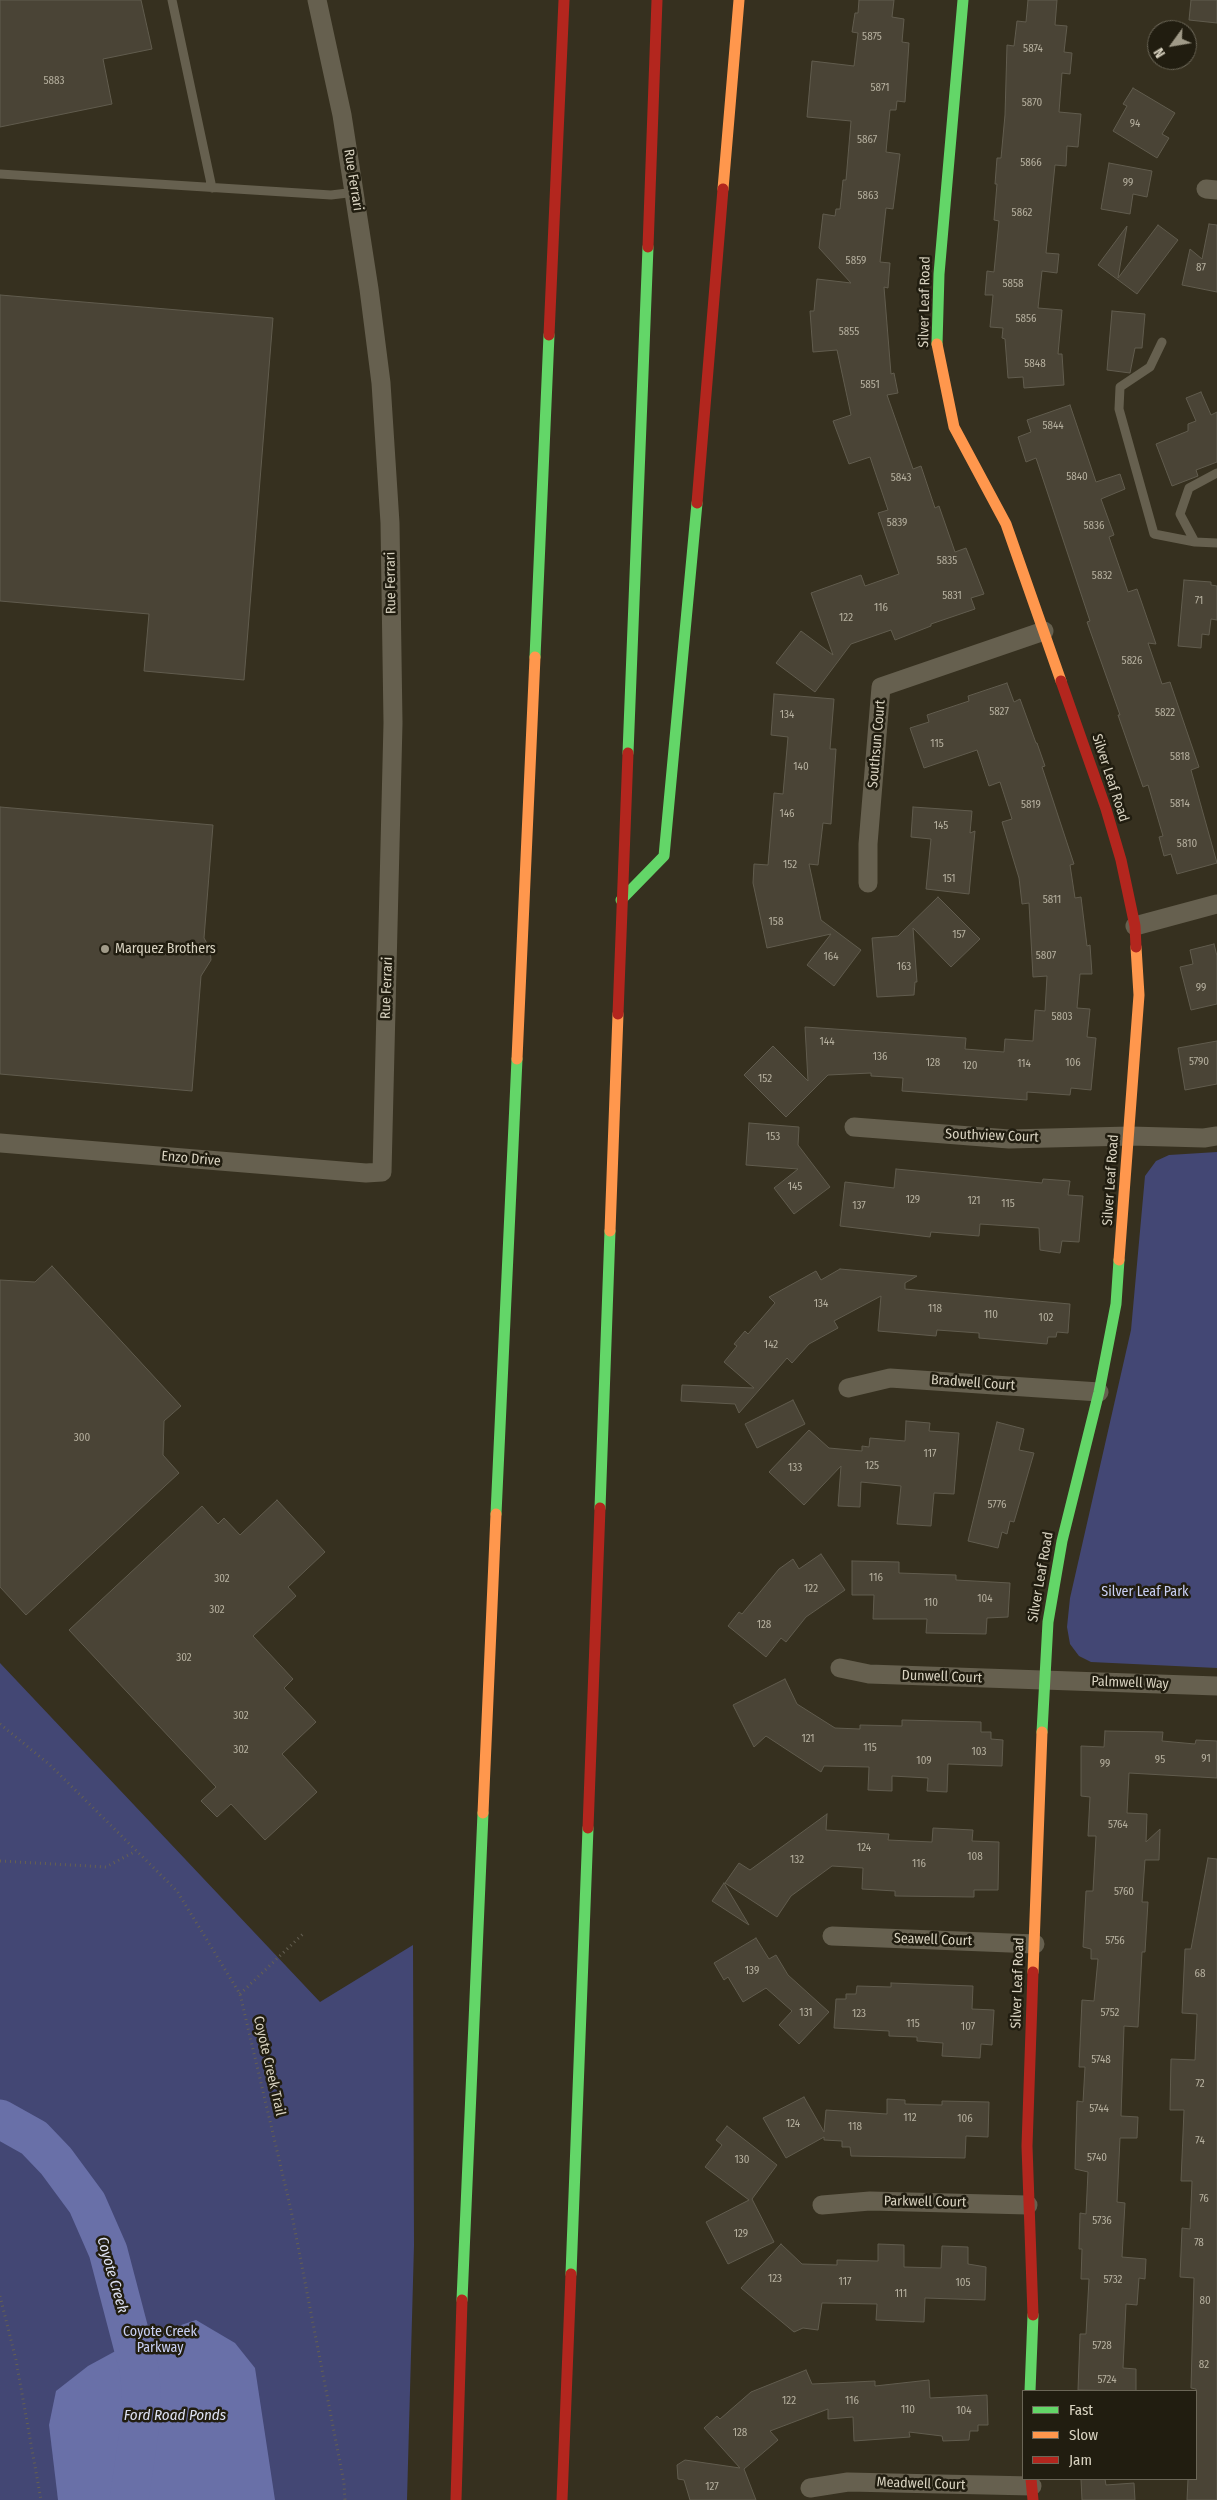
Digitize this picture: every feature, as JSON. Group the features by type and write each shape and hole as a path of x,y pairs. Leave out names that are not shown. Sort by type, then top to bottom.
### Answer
{"main road":[{"path":"456,2500 462,2285 564,0"},
{"path":"562,2500 621,900 657,0"},
{"path":"621,900 664,856 700,475 739,0"},
{"name":"Silver Leaf Road","path":"963,0 939,274 937,345 954,427 1006,524 1106,809 1121,860 1135,926 1140,995 1116,1304 1099,1392 1062,1541 1048,1622 1044,1680 1027,2146 1033,2303 1030,2390"}],"street":[{"name":"Rue Ferrari","path":"318,0 356,192 380,382 390,523 392,778 382,1172"},
{"name":"Southsun Court","path":"868,883 868,844 881,687 1044,631"},
{"path":"1135,926 1217,904"},
{"name":"Southview Court","path":"854,1127 1009,1139 1130,1136 1195,1138 1217,1136"},
{"name":"Enzo Drive","path":"0,1144 366,1173 382,1172"},
{"name":"Bradwell Court","path":"848,1388 890,1378 1099,1392"},
{"name":"Dunwell Court","path":"840,1668 869,1674 1044,1680"},
{"name":"Palmwell Way","path":"1044,1680 1217,1686"},
{"name":"Seawell Court","path":"832,1936 1035,1944"},
{"name":"Parkwell Court","path":"822,2205 870,2201 1028,2205"},
{"name":"Meadwell Court","path":"810,2488 848,2482 1032,2488"}],"lane":[{"path":"172,0 212,188"},
{"path":"0,174 331,195 356,192"},
{"path":"1162,342 1150,367 1120,386 1119,409 1154,534 1195,542 1217,543"},
{"path":"1195,542 1180,514 1189,488 1217,473"}],"path":[{"name":"Coyote Creek Trail","path":"0,1724 50,1765 177,1891 240,1994 290,2210 344,2483 345,2500"},
{"path":"0,1861 106,1867 136,1850"},
{"path":"240,1994 305,1932"},
{"path":"0,2296 16,2360 41,2500"}],"green space":[{"name":"Silver Leaf Park","path":"1217,1152 1217,1668 1091,1662 1079,1656 1070,1644 1067,1627 1070,1598 1131,1330 1145,1176 1156,1161 1169,1155"},
{"name":"Coyote Creek Parkway","path":"0,1663 320,2002 413,1945 414,2245 407,2500 0,2500"}],"water":[{"name":"Ford Road Ponds","path":"196,2320 235,2343 255,2368 275,2500 58,2500 49,2425 56,2391 88,2366 134,2341"}],"building":[{"path":"0,0 141,0 152,49 103,59 112,104 0,127"},
{"path":"859,0 894,0 892,17 904,19 902,42 909,43 905,102 897,101 896,110 890,110 886,152 900,154 893,209 886,208 880,262 890,263 888,288 884,287 891,374 894,373 898,393 887,395 913,469 921,466 935,508 939,506 955,552 966,548 984,594 971,598 975,609 931,624 931,626 895,640 891,630 851,644 815,692 776,663 801,631 833,655 811,593 861,575 865,586 899,574 878,513 888,510 870,457 849,464 833,421 851,415 837,350 813,352 810,311 814,311 817,279 851,283 819,248 823,214 835,216 836,209 840,209 843,180 846,180 851,121 807,117 812,61 854,66 858,33 852,32 855,13 858,13"},
{"path":"1028,0 1057,0 1055,25 1067,26 1064,52 1072,53 1070,74 1062,73 1059,112 1081,114 1078,147 1067,146 1066,166 1055,165 1046,253 1059,254 1057,273 1042,271 1038,308 1062,310 1058,354 1062,354 1064,385 1024,388 1023,377 1008,378 1005,339 1002,338 1003,328 990,327 993,295 985,295 987,271 994,272 999,221 994,220 997,184 995,184 997,158 1001,158 1005,115 1007,45 1014,46 1017,21 1026,22"},
{"path":"1191,0 1217,0 1217,23 1189,20"},
{"path":"1133,88 1175,113 1162,134 1169,138 1157,158 1113,131 1127,106 1123,104"},
{"path":"1109,163 1152,171 1147,197 1133,194 1130,214 1101,209"},
{"path":"1209,224 1217,225 1217,292 1182,285 1190,249 1202,259"},
{"path":"1158,225 1178,240 1137,294 1098,265 1127,226 1118,278"},
{"path":"0,295 273,318 244,680 144,671 149,614 0,601"},
{"path":"1112,311 1145,314 1142,348 1135,348 1130,373 1107,370"},
{"path":"1201,392 1211,415 1217,412 1217,462 1196,470 1198,476 1172,486 1156,444 1188,431 1188,424 1196,421 1186,398"},
{"path":"1070,405 1096,482 1120,474 1125,489 1101,499 1114,535 1109,537 1128,592 1137,589 1156,644 1148,643 1162,684 1170,682 1199,767 1191,770 1217,863 1177,874 1171,854 1164,856 1159,837 1163,836 1148,785 1143,787 1118,715 1120,715 1087,622 1090,621 1036,458 1026,462 1018,437 1031,432 1027,420"},
{"path":"1184,580 1211,582 1211,585 1217,586 1217,620 1211,619 1209,635 1202,634 1201,648 1178,646"},
{"path":"1007,683 1014,702 1020,699 1045,766 1042,767 1074,864 1070,865 1075,898 1081,897 1087,946 1090,945 1092,974 1080,974 1077,1008 1090,1009 1087,1037 1096,1038 1091,1090 1071,1088 1070,1095 1027,1092 1027,1100 902,1091 903,1078 871,1076 871,1073 828,1075 786,1117 744,1075 773,1046 808,1081 805,1027 966,1038 965,1049 1004,1052 1005,1039 1033,1041 1035,1010 1045,1011 1047,976 1033,977 1029,903 1022,904 1019,878 1002,822 1012,819 1000,782 989,786 977,750 924,768 910,728 929,722 927,715 969,701 968,696"},
{"path":"774,694 834,699 830,749 836,749 831,824 823,823 818,865 809,864 821,920 861,950 834,986 807,965 831,934 767,948 753,883 754,864 768,865 774,793 783,794 788,737 771,735"},
{"name":"Marquez Brothers","path":"0,807 213,825 204,938 210,949 211,960 201,976 192,1091 0,1074"},
{"path":"913,807 972,811 970,833 975,831 969,894 926,889 931,839 911,837"},
{"path":"938,897 980,939 951,967 913,928 917,982 915,982 914,995 877,997 872,938 898,936"},
{"path":"1214,944 1217,956 1217,1004 1191,1010 1180,967 1193,964 1190,950"},
{"path":"1217,1041 1217,1084 1185,1090 1178,1048"},
{"path":"749,1123 799,1127 798,1145 830,1187 794,1214 774,1188 798,1169 746,1165"},
{"path":"896,1169 1042,1183 1043,1179 1070,1181 1068,1195 1083,1196 1079,1242 1062,1241 1060,1253 1040,1250 1039,1228 980,1224 979,1236 931,1232 930,1237 840,1226 845,1182 894,1188"},
{"path":"52,1266 181,1406 164,1421 163,1455 179,1473 26,1615 0,1587 0,1280 35,1282"},
{"path":"840,1269 917,1276 905,1283 905,1289 1070,1304 1068,1333 1057,1332 1056,1337 1048,1337 1047,1344 979,1338 979,1333 937,1330 936,1336 878,1331 881,1296 834,1321 838,1328 809,1344 792,1363 787,1358 739,1413 735,1404 681,1401 682,1385 754,1388 724,1362 737,1346 734,1344 745,1331 748,1334 775,1303 769,1297 816,1271 821,1280"},
{"path":"793,1400 805,1424 757,1448 745,1424"},
{"path":"906,1421 930,1423 929,1431 959,1433 954,1494 934,1493 931,1526 897,1524 901,1486 861,1482 860,1507 838,1506 841,1466 804,1505 769,1472 809,1430 829,1448 862,1451 862,1446 869,1447 870,1438 905,1441"},
{"path":"997,1422 1024,1429 1019,1450 1034,1453 1014,1522 1010,1521 1007,1534 1002,1532 998,1548 968,1541"},
{"path":"277,1500 325,1552 288,1587 296,1596 253,1636 293,1679 284,1688 316,1722 282,1754 317,1792 265,1840 231,1804 217,1817 201,1801 216,1787 69,1630 202,1506 218,1524 224,1518 240,1535"},
{"path":"821,1554 845,1590 806,1617 786,1642 781,1638 766,1657 728,1626 739,1612 742,1614 779,1569 793,1559 799,1569"},
{"path":"852,1561 899,1562 899,1573 956,1575 956,1580 1010,1583 1008,1617 987,1618 986,1634 926,1633 927,1619 873,1619 874,1595 852,1595"},
{"path":"785,1679 797,1704 835,1728 860,1729 860,1725 902,1726 902,1720 981,1722 981,1732 991,1732 991,1739 1003,1740 1002,1766 948,1764 947,1792 927,1791 928,1778 892,1776 892,1791 868,1790 869,1767 824,1766 821,1772 766,1736 754,1747 733,1705"},
{"path":"1105,1731 1163,1732 1162,1741 1195,1744 1196,1740 1217,1741 1217,1778 1129,1773 1127,1813 1147,1814 1146,1842 1160,1829 1159,1860 1145,1860 1142,1902 1148,1902 1145,1952 1142,1952 1138,2027 1124,2026 1121,2116 1138,2117 1137,2138 1120,2138 1117,2202 1125,2203 1122,2257 1146,2259 1145,2279 1139,2278 1137,2305 1126,2304 1123,2368 1136,2369 1136,2390 1078,2390 1080,2334 1086,2334 1089,2279 1081,2279 1082,2249 1079,2249 1080,2213 1086,2214 1088,2172 1075,2169 1077,2101 1083,2102 1085,2067 1079,2067 1082,2000 1094,2001 1098,1959 1091,1959 1091,1949 1083,1947 1086,1891 1093,1891 1096,1836 1088,1836 1090,1797 1081,1796 1081,1746 1104,1747"},
{"path":"827,1814 826,1830 889,1834 888,1840 932,1842 933,1828 973,1830 972,1841 999,1842 998,1890 974,1890 974,1897 895,1896 895,1891 862,1889 863,1868 832,1866 791,1896 777,1917 725,1883 739,1863 750,1870"},
{"path":"1208,1858 1217,1859 1217,2500 1187,2500 1188,2480 1197,2480 1197,2390 1191,2388 1194,2278 1180,2277 1182,2228 1190,2229 1192,2181 1181,2181 1184,2110 1170,2110 1171,2059 1195,2060 1197,2014 1182,2013 1185,1949 1191,1949"},
{"path":"724,1883 749,1925 712,1901"},
{"path":"756,1938 769,1959 776,1955 788,1975 829,2012 799,2044 779,2025 792,2011 766,1988 743,2002 728,1977 724,1980 714,1963"},
{"path":"891,1983 973,1986 972,2009 994,2010 992,2045 981,2044 980,2058 942,2056 943,2043 917,2041 917,2037 889,2036 889,2031 834,2028 836,1999 846,1999 846,1994 856,1994 857,1986 891,1987"},
{"path":"804,2097 824,2132 826,2110 887,2114 887,2099 905,2100 905,2104 942,2105 942,2101 989,2102 988,2137 966,2136 965,2158 851,2156 850,2147 842,2147 842,2141 824,2140 824,2137 786,2158 763,2118"},
{"path":"727,2126 777,2165 752,2199 774,2242 728,2264 706,2222 749,2200 705,2167 722,2145 716,2140"},
{"path":"781,2244 802,2264 837,2265 837,2260 878,2261 878,2244 904,2245 904,2267 941,2268 942,2246 968,2247 968,2264 986,2267 985,2300 925,2298 924,2322 876,2320 877,2304 822,2303 818,2330 803,2328 794,2332 741,2288"},
{"path":"806,2370 812,2384 875,2381 875,2386 929,2380 930,2398 987,2395 988,2425 978,2425 978,2431 970,2431 969,2440 943,2441 942,2436 909,2432 910,2437 854,2441 853,2417 828,2419 828,2409 770,2431 778,2440 744,2469 756,2500 690,2500 684,2480 678,2479 677,2465 685,2460 740,2468 704,2428 717,2416 720,2419 751,2392"},
{"path":"1081,2480 1105,2480 1106,2485 1134,2483 1135,2500 1082,2500"}],"waterway":[{"name":"Coyote Creek","path":"0,2119 34,2138 56,2161 87,2203 108,2251 139,2369 141,2388 142,2411 129,2500"}],"traffic: fast":[{"path":"937,344 939,274 963,0"},
{"path":"628,753 648,247"},
{"path":"535,657 549,335"},
{"path":"621,900 664,856 697,503"},
{"path":"496,1514 517,1059"},
{"path":"600,1508 610,1231"},
{"path":"1042,1732 1048,1622 1062,1541 1099,1392 1116,1304 1119,1260"},
{"path":"462,2300 483,1813"},
{"path":"571,2274 588,1828"},
{"path":"1030,2390 1033,2315"}],"traffic: slow":[{"path":"723,189 739,0"},
{"path":"937,344 954,427 1006,524 1061,681"},
{"path":"517,1059 535,657"},
{"path":"1119,1260 1139,995 1136,947"},
{"path":"610,1231 618,1014"},
{"path":"483,1813 496,1514"},
{"path":"1033,1972 1042,1732"}],"traffic: jam":[{"path":"549,335 564,0"},
{"path":"648,247 657,0"},
{"path":"697,503 723,189"},
{"path":"1061,681 1106,809 1121,860 1135,926 1136,947"},
{"path":"618,1014 628,753"},
{"path":"588,1828 600,1508"},
{"path":"1033,1972 1027,2146 1033,2315"},
{"path":"562,2500 571,2274"},
{"path":"456,2500 462,2300"},
{"path":"1031,2480 1033,2500"}],"place":[{"name":"Marquez Brothers","path":"105,949"}]}
